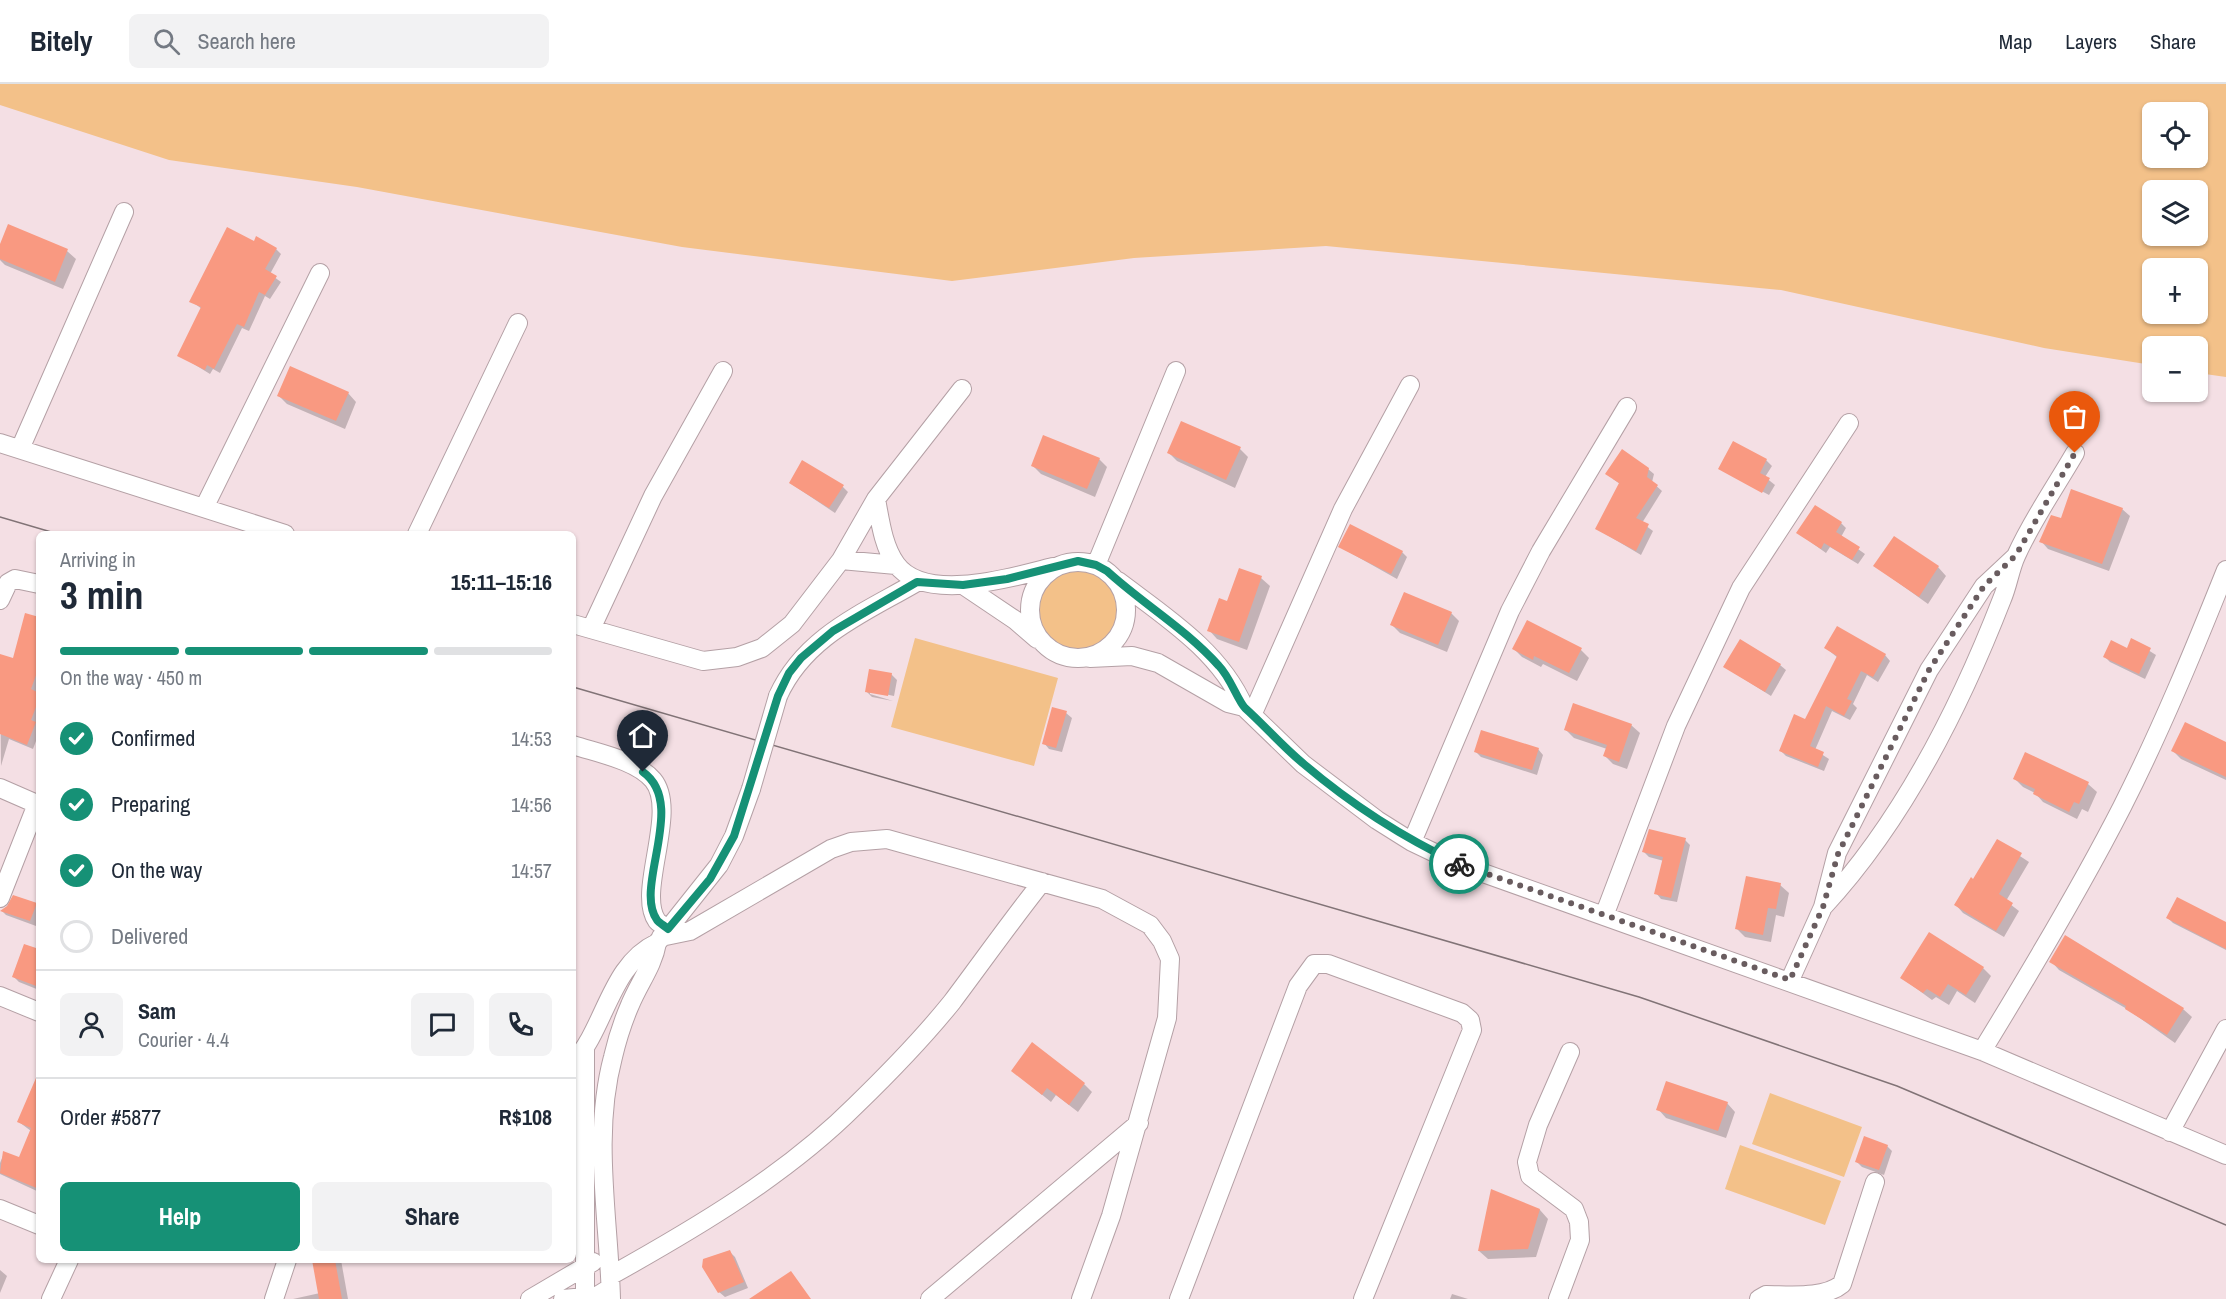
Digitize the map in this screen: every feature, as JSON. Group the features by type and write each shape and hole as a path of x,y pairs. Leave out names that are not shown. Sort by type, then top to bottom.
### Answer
{"street":[{"path":"20,449 124,212"},
{"path":"204,508 320,273"},
{"path":"418,531 518,323"},
{"path":"723,371 582,626 703,661 737,657 762,648 792,624 841,560 876,499 962,389"},
{"path":"1096,565 1176,371"},
{"path":"1249,710 1344,509 1410,385"},
{"path":"1412,842 1510,611 1541,551 1628,407"},
{"path":"1604,916 1676,726 1741,588 1849,423"},
{"path":"0,443 276,531"},
{"path":"1823,907 1857,871 1910,790 1966,683 2002,598 2016,555 2075,453"},
{"path":"876,499 886,544 896,565 917,582"},
{"path":"1790,980 1823,907 1838,854 1929,670 1984,586 2016,555"},
{"path":"841,560 896,565"},
{"path":"585,1297 579,1057 625,971 643,949 662,936 719,865 734,836 778,696 789,673 816,645 855,617 917,582 963,585 1007,579 1078,561 1096,565 1173,623 1219,665 1249,710 1303,764 1377,820 1412,842 1458,864 1790,980 1982,1051 2226,1155"},
{"path":"1044,645 1035,632 1030,616 1030,601 1036,585 1047,573 1060,565"},
{"path":"1982,1051 2054,934 2123,806 2188,665 2226,570"},
{"path":"0,600 8,583 15,579 36,583"},
{"path":"1090,658 1105,651 1117,640 1124,626 1127,610 1124,594 1117,580"},
{"path":"963,585 1015,620 1058,655 1074,659 1132,656 1158,663 1228,703 1249,710"},
{"path":"576,746 634,768 652,779 661,799 651,896 662,936 654,961 630,1004 612,1057 607,1090 603,1139 610,1282"},
{"path":"0,788 36,804"},
{"path":"0,898 36,810"},
{"path":"662,936 680,935 697,928 831,849 869,840 904,842 1102,899 1149,925 1162,941 1170,959 1167,1018 1139,1124 1111,1216 1081,1299"},
{"path":"563,1299 597,1296 610,1282 680,1237 804,1151 855,1107 951,1003 1042,882"},
{"path":"1179,1299 1298,986 1314,964 1328,964 1462,1012 1470,1020 1472,1030 1363,1299"},
{"path":"0,996 36,1011"},
{"path":"2170,1132 2226,1029"},
{"path":"1558,1299 1577,1248 1579,1222 1574,1209 1530,1176 1527,1162 1538,1125 1570,1052"},
{"path":"930,1299 1139,1124"},
{"path":"1759,1299 1766,1295 1824,1294 1834,1291 1842,1284 1875,1182"},
{"path":"0,1209 36,1224"},
{"path":"530,1299 597,1261 610,1282"},
{"path":"51,1299 68,1263"},
{"path":"274,1299 286,1263"}],"shaded area":[{"path":"0,84 2226,84 2226,377 2208,374 2208,336 2142,336 2142,363 2044,348 1781,290 1326,246 1134,258 952,281 682,247 357,187 169,160 0,105"},
{"path":"1078,570 1093,573 1106,582 1115,595 1118,610 1115,625 1106,638 1093,647 1078,650 1063,647 1050,638 1041,625 1038,610 1041,595 1050,582 1063,573"},
{"path":"915,638 1058,678 1034,766 891,727"},
{"path":"1770,1093 1862,1127 1844,1177 1752,1144"},
{"path":"1740,1145 1841,1181 1825,1225 1725,1189"}],"building":[{"path":"8,224 68,249 55,282 0,259 0,244"},
{"path":"227,227 254,241 256,236 277,248 265,269 277,276 265,295 259,292 244,327 237,324 214,369 207,365 205,370 177,356 201,307 189,302"},
{"path":"290,366 349,392 336,421 277,396"},
{"path":"1181,421 1241,447 1226,480 1167,453"},
{"path":"1043,435 1100,458 1087,489 1031,466"},
{"path":"1733,441 1767,459 1760,473 1770,478 1762,493 1718,469"},
{"path":"1622,449 1649,468 1647,477 1658,485 1636,518 1649,524 1636,551 1595,529 1619,483 1605,474"},
{"path":"802,460 844,485 829,508 789,483"},
{"path":"2071,489 2123,508 2102,564 2039,542 2051,515 2061,518"},
{"path":"1815,505 1842,522 1836,532 1860,547 1852,560 1824,543 1821,549 1796,533"},
{"path":"1350,524 1403,551 1391,574 1338,547"},
{"path":"1894,536 1939,566 1919,597 1873,566"},
{"path":"1239,568 1262,576 1239,642 1207,631 1219,598 1227,601"},
{"path":"1404,592 1452,612 1438,645 1390,625"},
{"path":"25,613 36,616 36,675 31,689 36,692 36,707 31,720 36,722 27,745 0,734 0,654 13,658"},
{"path":"1527,620 1582,648 1569,673 1534,656 1533,660 1512,649"},
{"path":"1837,626 1886,654 1873,677 1861,671 1847,699 1852,701 1844,716 1826,706 1810,746 1824,752 1818,767 1779,751 1794,714 1805,719 1837,656 1824,648"},
{"path":"2131,638 2151,648 2139,674 2103,657 2111,640 2127,648"},
{"path":"1740,639 1781,664 1765,692 1723,667"},
{"path":"869,669 892,673 888,696 865,692"},
{"path":"1573,703 1632,724 1619,762 1603,756 1607,745 1564,730"},
{"path":"1052,707 1067,711 1056,748 1042,744"},
{"path":"2185,722 2226,742 2226,777 2171,751"},
{"path":"1481,730 1539,748 1532,770 1474,752"},
{"path":"2025,752 2089,782 2079,804 2074,802 2069,812 2033,794 2035,789 2013,779"},
{"path":"1649,829 1686,838 1671,898 1654,894 1663,857 1642,852"},
{"path":"1997,839 2022,853 1999,894 2013,903 1996,931 1954,905"},
{"path":"1746,876 1781,883 1776,909 1768,908 1763,935 1735,929"},
{"path":"13,895 36,903 30,921 0,911 7,906"},
{"path":"2177,897 2226,922 2226,949 2166,918"},
{"path":"1929,932 1984,967 1966,995 1948,984 1940,997 1927,989 1923,993 1900,978"},
{"path":"2065,935 2184,1008 2167,1035 2125,1009 2126,1006 2049,962"},
{"path":"24,944 36,948 36,986 12,977"},
{"path":"1032,1042 1085,1083 1069,1105 1047,1088 1042,1095 1011,1071"},
{"path":"36,1078 36,1188 0,1173 3,1151 19,1157 31,1128 17,1122"},
{"path":"1666,1081 1728,1102 1718,1131 1656,1110"},
{"path":"1864,1136 1888,1145 1879,1170 1855,1162"},
{"path":"1491,1189 1540,1209 1528,1249 1478,1251"},
{"path":"730,1250 744,1282 718,1293 702,1267 703,1259"},
{"path":"313,1263 336,1263 342,1299 319,1299"},
{"path":"791,1271 811,1299 749,1299"}],"tram line":[{"path":"0,517 48,531"},
{"path":"576,688 1639,997 1897,1086 2226,1225"}],"way so far":[{"path":"1459,864 1516,886 1790,980 1823,907 1838,854 1875,775 1929,670 1984,586 2016,555 2075,453"}],"route":[{"path":"643,772 658,788 661,799 659,837 651,896 657,920 668,929 710,879 734,836 743,814 778,696 789,673 801,658 833,631 917,582 963,585 1007,579 1078,561 1096,565 1107,571 1173,623 1219,665 1237,691 1244,707 1253,713 1303,764 1377,820 1412,842 1459,864"}]}
